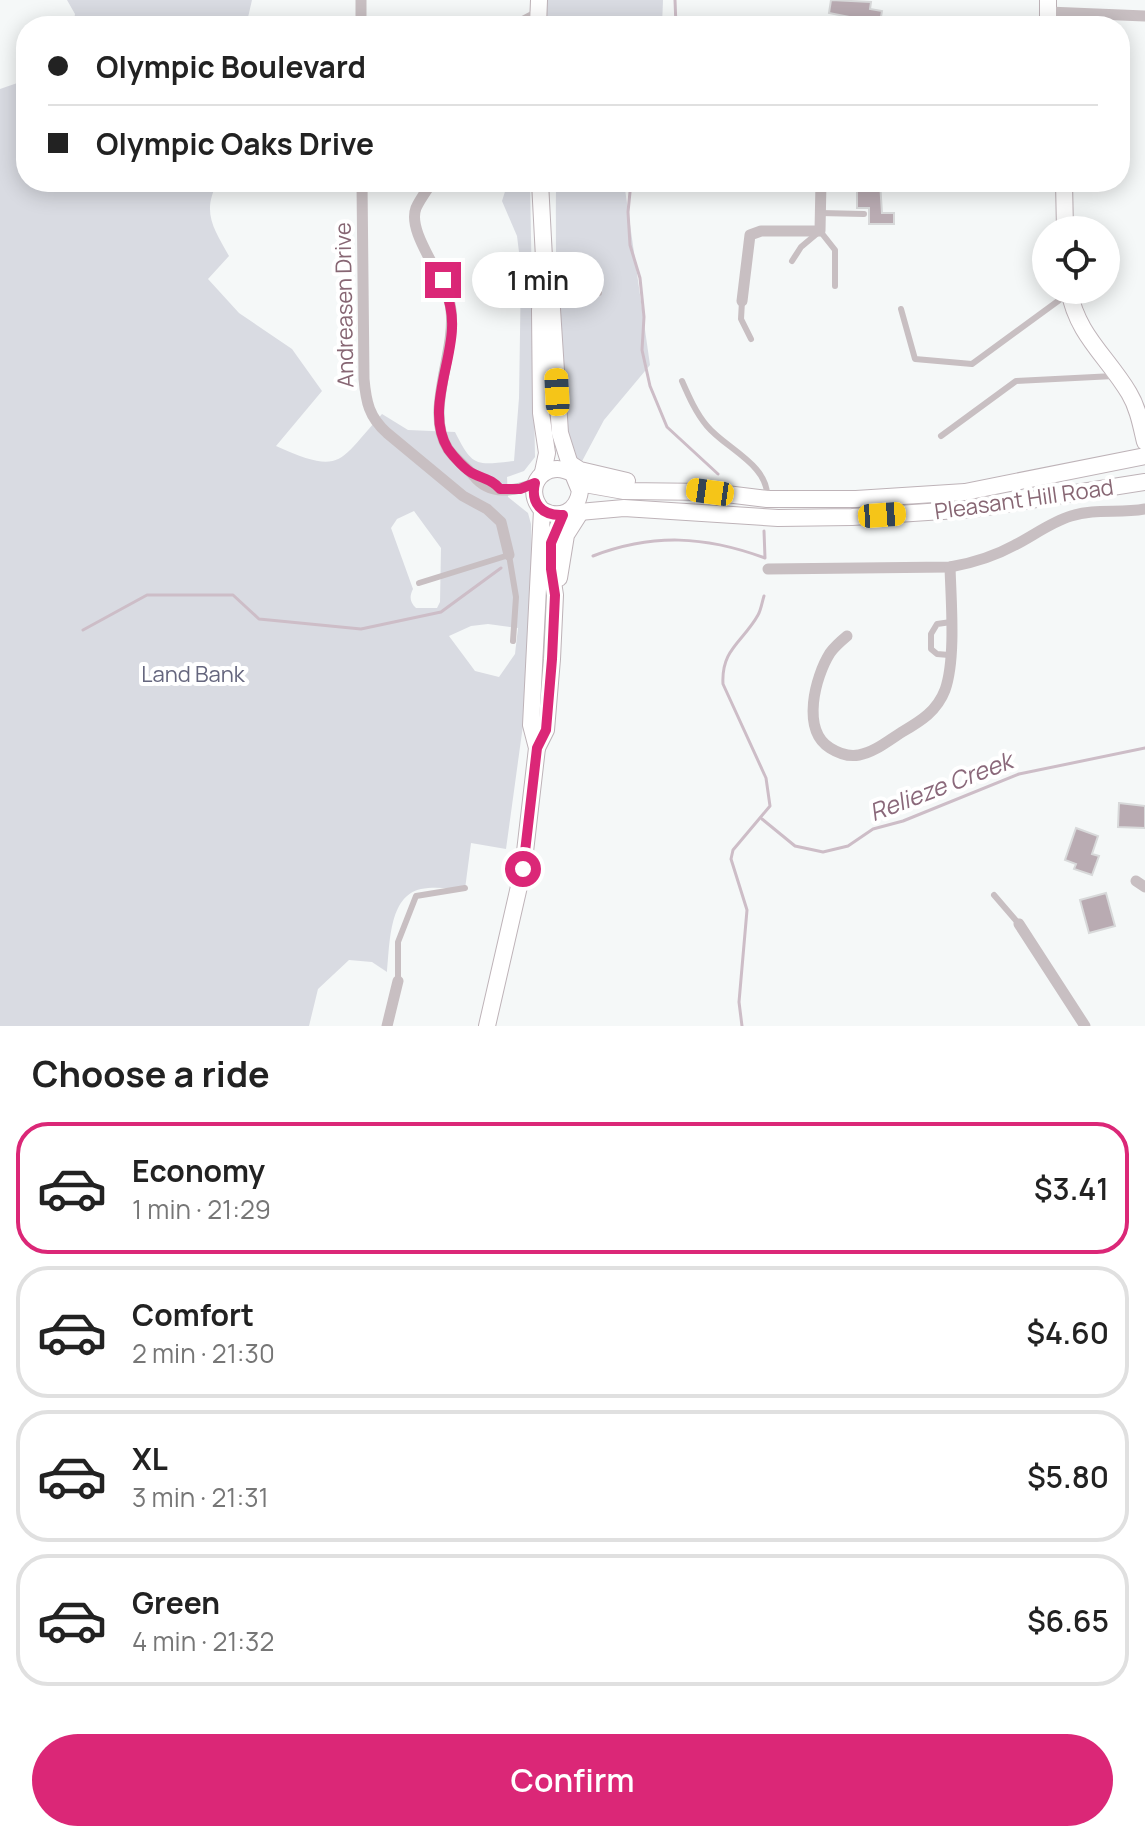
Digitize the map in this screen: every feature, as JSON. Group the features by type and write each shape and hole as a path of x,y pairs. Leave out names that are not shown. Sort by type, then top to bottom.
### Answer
{"main road":[{"path":"487,1026 523,869 537,748 546,730 555,595 570,513 579,500 560,433 552,309 546,296 541,192"},
{"path":"1064,192 1065,216"},
{"path":"537,748 531,725 535,490 547,453 541,413 540,310 546,296"},
{"path":"1073,304 1084,334 1131,395 1145,442"},
{"name":"Pleasant Hill Road","path":"573,473 580,470 610,479 767,499 856,499 965,492 1145,456"},
{"path":"535,490 558,468 573,473"},
{"name":"Pleasant Hill Road","path":"570,513 624,508 778,518 852,517 973,509 1145,482"},
{"path":"535,490 552,515 570,513"}],"street":[{"path":"1048,13 1145,16"},
{"name":"Andreasen Drive","path":"362,192 364,379 369,411 387,433 463,496 487,509 501,522 509,555"},
{"path":"426,192 416,208 415,230 443,280 451,308 451,337 439,415 442,434 448,450 476,480 492,490 535,490"},
{"path":"742,301 750,235 761,231 820,231 821,192"},
{"path":"768,569 950,567 970,564 1012,547 1069,516 1103,509 1145,509"},
{"path":"847,636 832,650 823,665 813,719 824,745 836,752 859,755 877,748 927,717 945,691 951,622 950,567"},
{"path":"1019,924 1085,1026"},
{"path":"387,1026 398,981"}],"lane":[{"path":"820,213 864,214"},
{"path":"792,261 801,247 820,231 835,250 835,286"},
{"path":"546,296 599,293"},
{"path":"742,301 741,319 751,339"},
{"path":"901,309 915,359 972,364 1053,304"},
{"path":"941,436 1016,381 1117,376"},
{"path":"682,381 708,428 761,474 768,485 767,499"},
{"path":"419,583 509,555 516,597 513,641"},
{"path":"949,655 937,654 931,649 931,634 937,624 951,622"},
{"path":"398,981 398,942 416,896 465,888"},
{"path":"994,895 1019,924"}],"green space":[{"path":"67,0 252,0 248,16 75,14"},
{"path":"539,0 663,0 662,16 538,16"},
{"name":"Land Bank","path":"16,83 16,192 213,192 210,211 214,229 229,256 208,279 239,313 292,349 322,391 276,446 315,460 327,462 347,453 382,414 408,430 455,432 466,452 477,462 514,461 519,398 521,268 517,236 502,201 505,192 530,192 535,457 524,471 507,477 508,497 528,513 531,524 533,587 524,718 506,849 471,843 465,889 426,888 402,901 390,936 387,972 372,962 349,960 318,989 309,1026 0,1026 0,89","holes":["414,511 441,548 440,602 437,608 416,608 412,604 413,589 391,528 397,519","488,624 518,628 515,654 499,677 475,671 449,636 471,626"]},
{"path":"556,192 625,192 650,365 604,420 580,465 571,448 565,418 556,285"}],"building":[{"path":"831,0 871,2 870,9 882,11 881,16 829,13"},
{"path":"857,192 881,192 882,213 894,213 894,224 869,224 869,208 857,208"},
{"path":"1119,803 1145,806 1145,828 1118,827"},
{"path":"1076,828 1098,836 1092,854 1099,856 1092,875 1074,869 1076,864 1065,860"},
{"path":"1106,893 1115,926 1089,933 1080,900"}],"waterway":[{"path":"675,0 676,16"},
{"path":"630,192 630,245 640,278 644,317 642,350 650,386 667,427 718,474"},
{"path":"593,556 637,544 679,540 721,545 765,558 764,531"},
{"path":"83,630 147,595 233,595 259,619 361,629 441,612 501,568"},
{"path":"742,1026 739,1002 747,910 731,859 733,850 770,806 766,778 723,684 723,672 729,654 758,615 764,596"},
{"name":"Relieze Creek","path":"762,819 795,846 823,852 848,846 873,829 903,821 1019,774 1145,748"}],"route":[{"path":"443,280 451,308 452,329 439,415 448,450 473,474 496,483 500,489 520,489 535,483 533,489 537,504 547,513 563,515 551,543 555,595 546,730 537,748 523,869"}]}
